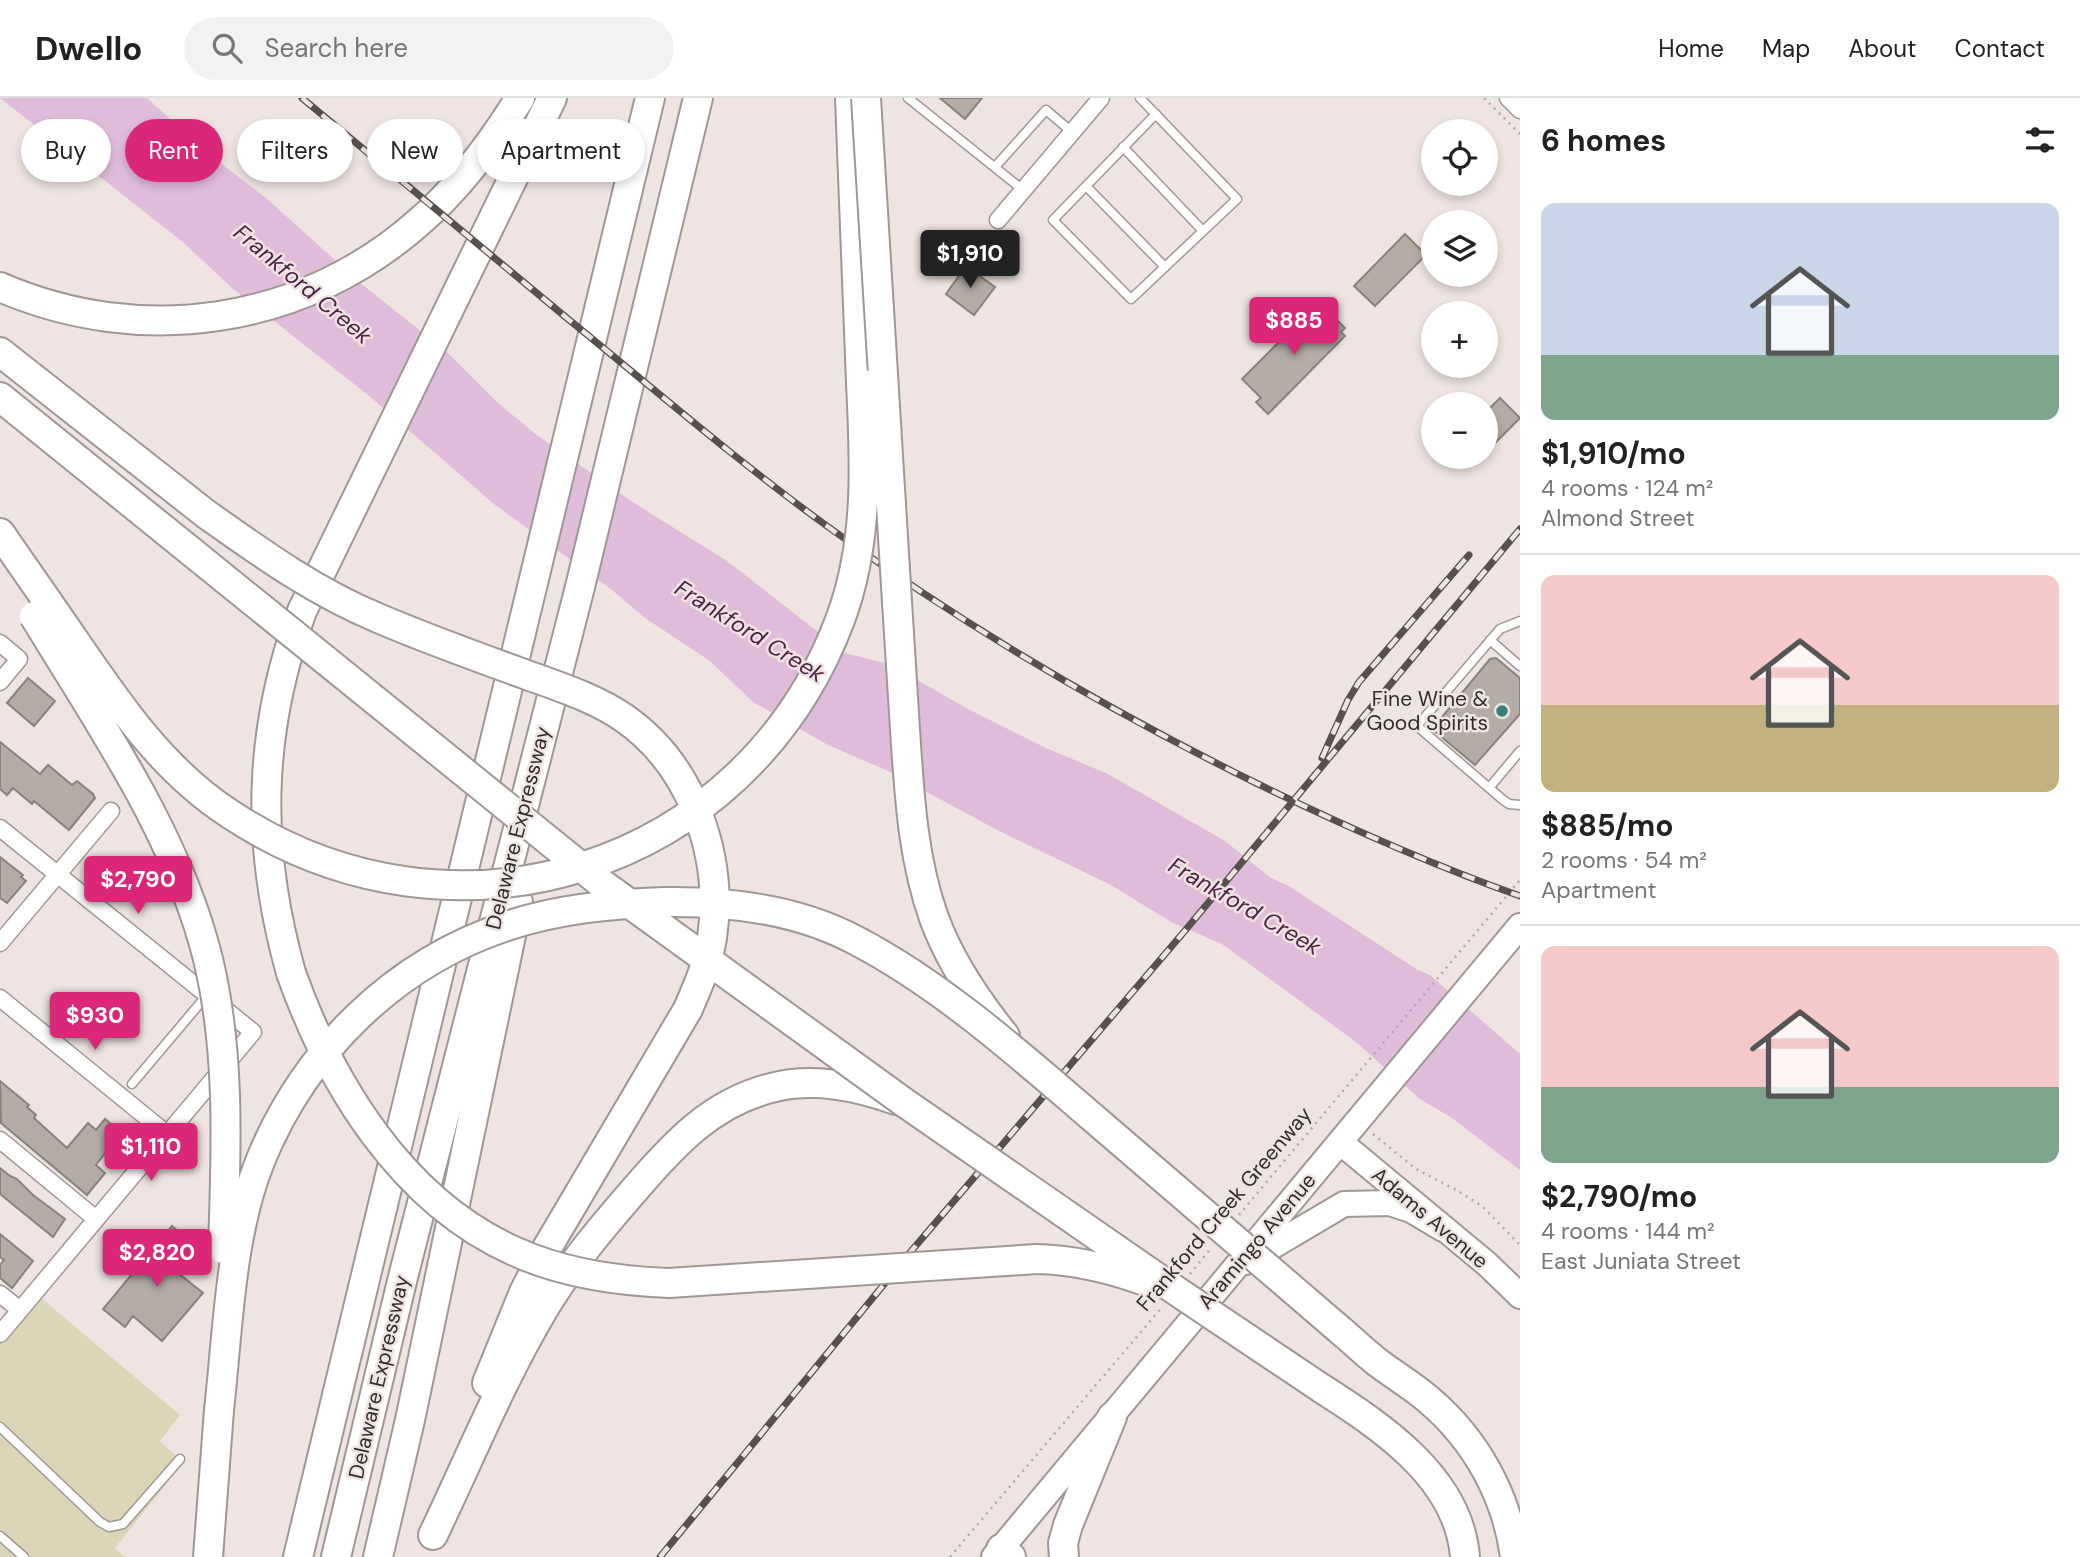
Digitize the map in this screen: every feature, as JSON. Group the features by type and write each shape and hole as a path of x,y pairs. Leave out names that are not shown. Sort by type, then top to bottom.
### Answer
{"highway":[{"path":"0,287 58,308 128,321 174,321 231,315 301,293 366,262 420,222 488,147 520,98"},
{"path":"552,98 302,611 289,647 272,720 267,762 266,837 273,896 291,973 330,1065 367,1123 398,1162 440,1204 466,1224 514,1252 545,1263 608,1278 669,1283 1037,1259 1067,1260 1104,1267 1176,1291"},
{"name":"Delaware Expressway","path":"298,1557 650,98"},
{"name":"Delaware Expressway","path":"336,1557 406,1264 580,587 698,98"},
{"path":"0,559 128,717 174,769 228,813 286,847 315,860 376,877 410,883 477,885 561,873 602,860 642,842 690,815 716,796 760,754 800,703 840,619 858,554 863,521 864,450 850,98"},
{"path":"866,98 910,804 915,848 934,919 949,950 985,1010 1025,1060"},
{"path":"0,352 206,514 273,561 342,602 414,633 574,692 624,718 645,735 678,776 691,797 709,845 714,893 707,962 688,1009 547,1248 524,1292 486,1386 429,1546"},
{"path":"0,397 601,884 905,1103 1176,1291 1368,1418 1430,1475 1451,1511 1464,1544 1465,1557"},
{"path":"0,533 161,833 191,907 208,959 216,1002 225,1098 219,1410"},
{"path":"378,1557 410,1420 505,968 580,587"},
{"path":"208,1557 219,1410 234,1269 243,1218 248,1194 261,1159 294,1093 345,1029 372,1002 402,978 472,938 547,915 591,907 686,902 734,904 777,911 816,922 853,939 921,980 1025,1060 1377,1362 1429,1399 1457,1427 1479,1457 1500,1495 1515,1557"},
{"path":"429,1546 524,1344 551,1297 593,1238 686,1133 704,1119 746,1096 794,1084 815,1083 863,1089 905,1103"},
{"path":"1377,1362 1460,1452 1488,1515 1496,1557"},
{"path":"1063,1557 1063,1543 1068,1525 1112,1417"}],"main road":[{"name":"Aramingo Avenue","path":"1002,1554 1231,1272 1520,926"},
{"name":"Adams Avenue","path":"1340,1142 1487,1264 1520,1296"},
{"path":"1231,1272 1343,1204 1390,1203 1411,1210 1443,1229"}],"street":[{"path":"998,220 1101,98"},
{"path":"1508,98 1520,110"},
{"path":"0,643 19,659 0,682"},
{"path":"0,943 111,811"},
{"path":"0,828 253,1032 0,1334"},
{"path":"0,998 167,1134"},
{"path":"0,1140 96,1219"},
{"path":"0,1294 20,1310"}],"lane":[{"path":"908,98 1023,190"},
{"path":"1140,98 1156,114 1237,199 1131,299 1053,220 1156,114"},
{"path":"995,167 1046,110 1072,132"},
{"path":"1123,147 1203,231"},
{"path":"1086,186 1165,267"},
{"path":"1520,621 1500,629 1417,726 1508,804 1520,805"},
{"path":"1490,640 1520,666"},
{"path":"1489,788 1520,751"},
{"path":"132,1084 207,995"},
{"path":"0,1427 100,1522 109,1527 123,1524 180,1459"},
{"path":"0,1536 24,1557"}],"path":[{"path":"1483,98 1520,134"},
{"name":"Frankford Creek Greenway","path":"1232,1223 1520,880"},
{"path":"1384,1144 1416,1169 1482,1206 1520,1245"},
{"name":"Frankford Creek Greenway","path":"950,1557 1215,1244"}],"shaded area":[{"path":"35,1293 180,1415 160,1441 183,1463 115,1548 124,1557 0,1557 0,1334"}],"water":[{"name":"Frankford Creek","path":"0,98 147,98 170,119 125,119 125,182 223,182 223,165 237,176 237,182 245,182 266,198 364,286 447,352 498,403 538,436 634,503 727,561 845,653 889,664 968,709 1046,748 1108,774 1225,841 1271,878 1287,885 1418,970 1430,975 1520,1054 1520,1170 1452,1118 1420,1099 1356,1042 1222,944 1173,923 1109,884 999,831 888,771 828,745 753,702 710,661 645,618 612,590 494,504 368,395 232,288 184,243 107,182 111,182 111,119 27,119"}],"building":[{"path":"940,98 982,98 965,119"},
{"path":"1405,234 1421,250 1421,260 1375,306 1354,286"},
{"path":"966,266 995,287 974,315 946,294"},
{"path":"1319,302 1345,328 1341,332 1345,336 1268,414 1256,402 1261,398 1242,379"},
{"path":"1500,398 1520,418 1498,440"},
{"path":"1496,658 1520,678 1520,714 1475,765 1432,729 1490,659"},
{"path":"28,678 55,701 34,726 7,703"},
{"path":"0,742 40,774 48,765 72,785 77,781 93,794 95,798 69,830 34,801 32,804 13,788 7,795 0,789"},
{"path":"0,857 23,875 21,877 26,881 7,903 0,898"},
{"path":"0,1081 29,1105 27,1107 36,1115 34,1118 67,1148 88,1123 96,1130 105,1119 133,1142 121,1156 110,1147 96,1165 105,1173 87,1195 1,1123"},
{"path":"0,1168 65,1219 53,1237 0,1194"},
{"path":"172,1226 193,1244 173,1269 203,1293 162,1341 133,1316 125,1327 103,1309"},
{"path":"0,1234 33,1261 12,1288 0,1278 0,1265 4,1260 0,1257"}],"railway":[{"path":"302,98 728,450 827,526 930,598 1036,664 1200,755 1354,829 1520,896"},
{"path":"660,1557 913,1249 1183,933 1520,529"},
{"path":"1322,758 1359,682 1469,555"}],"place":[{"name":"Fine Wine & Good Spirits","path":"1502,711"}]}
